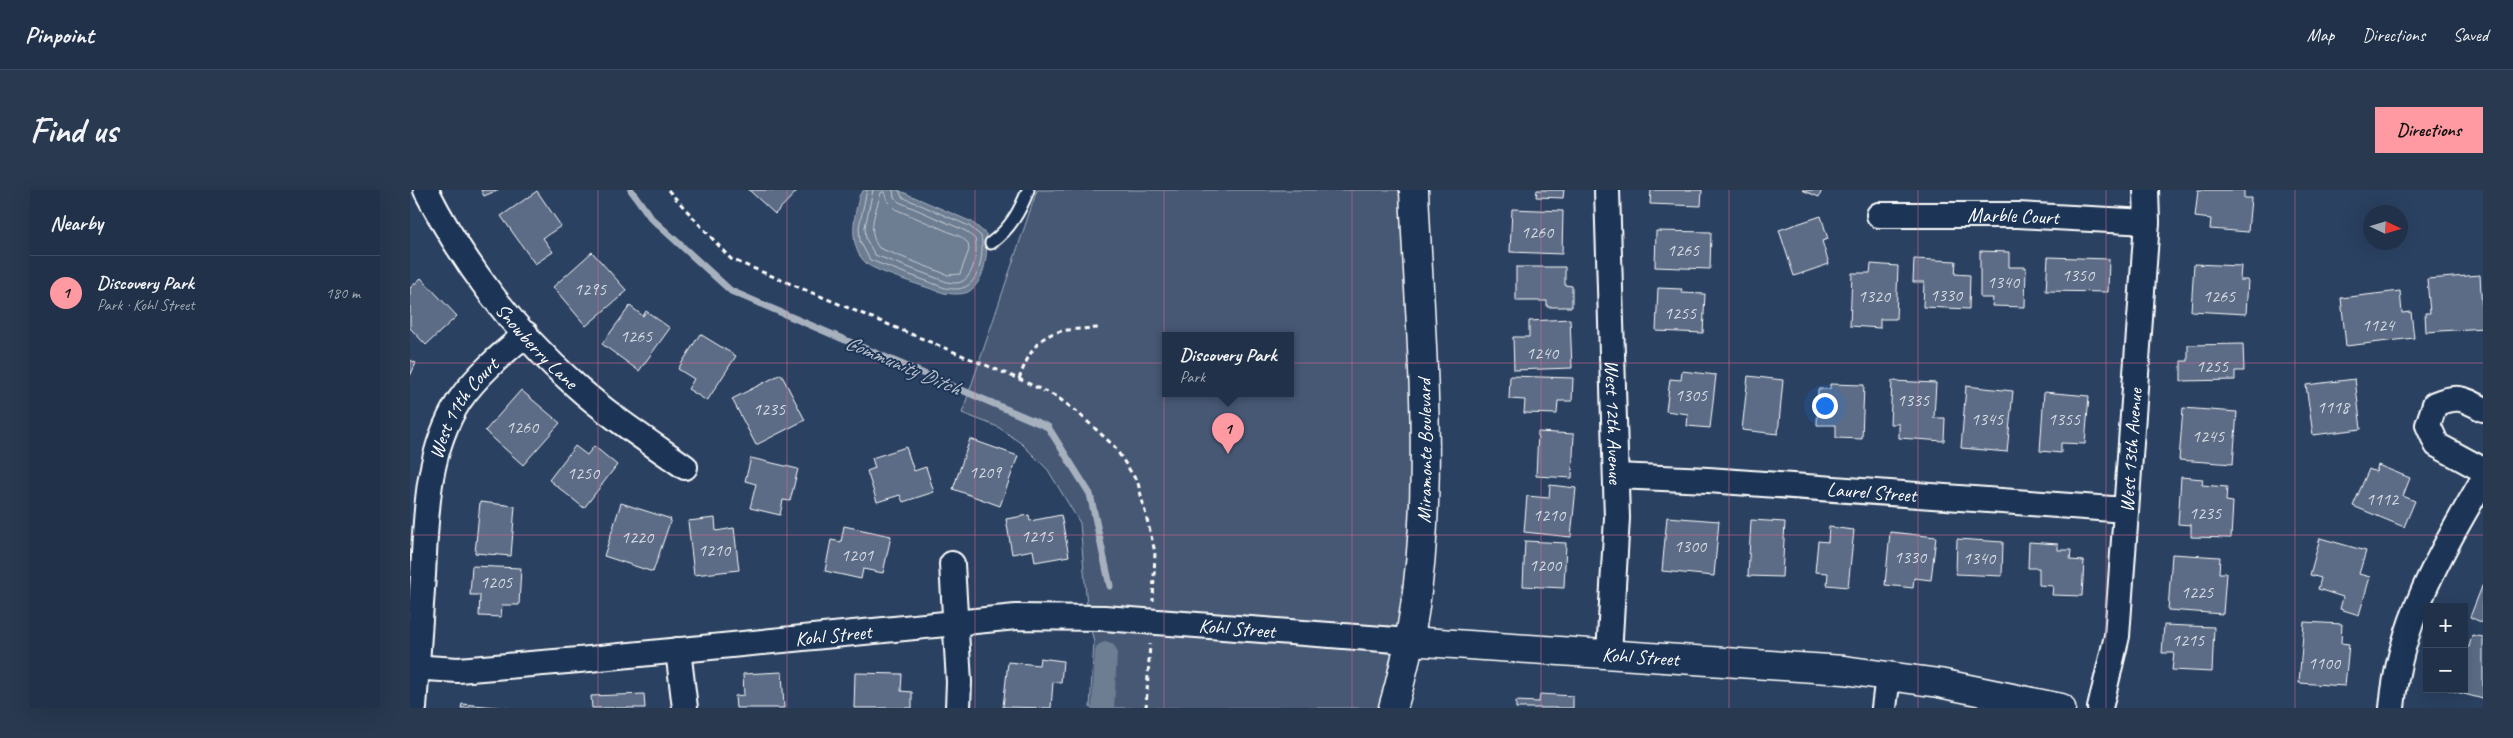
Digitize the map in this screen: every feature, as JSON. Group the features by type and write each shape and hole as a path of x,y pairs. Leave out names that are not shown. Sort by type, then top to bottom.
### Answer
{"street":[{"name":"Snowberry Lane","path":"426,190 467,258 500,303 526,334 575,385 600,406 684,467"},
{"name":"Miramonte Boulevard","path":"1393,708 1409,642 1421,561 1423,515 1423,403 1414,190"},
{"name":"West 12th Avenue","path":"1607,190 1617,518 1608,654"},
{"name":"West 13th Avenue","path":"2100,708 2117,636 2147,222 2146,190"},
{"name":"Marble Court","path":"1879,214 2018,215 2147,222"},
{"name":"West 11th Court","path":"414,708 413,667 427,514 432,470 438,447 459,402 474,383 526,334"},
{"path":"2483,409 2466,400 2452,398 2435,404 2428,425 2437,444 2483,470"},
{"name":"Laurel Street","path":"1616,476 1708,480 2126,510"},
{"path":"2392,708 2399,656 2412,614 2426,584 2483,480"},
{"path":"952,564 959,682 958,708"},
{"name":"Kohl Street","path":"413,667 458,670 956,622 1050,616 1409,642 1844,670 1939,683 2061,708"},
{"path":"678,650 686,708"},
{"path":"1884,708 1888,676"}],"lane":[{"path":"992,243 1003,234 1014,219 1028,190"}],"path":[{"path":"668,190 731,259 1019,379 1057,397 1076,411 1114,446 1138,483 1155,552 1146,708"},
{"path":"1019,379 1032,350 1049,334 1066,329 1099,328"}],"shaded area":[{"path":"1037,190 1414,190 1423,403 1393,708 1090,708 1094,642 1088,618 1080,523 1048,470 1022,444 998,427 962,413"}],"water":[{"path":"864,190 898,190 972,222 986,234 987,249 984,266 979,281 974,287 962,294 944,293 867,264 861,257 854,240 854,221 860,194"}],"building":[{"path":"481,190 498,190 484,196"},
{"path":"749,190 798,190 775,214"},
{"path":"1537,190 1564,190 1563,198 1536,197"},
{"path":"1651,190 1702,190 1701,206 1650,204"},
{"path":"1802,190 1822,190 1819,197"},
{"path":"2198,190 2244,190 2244,198 2251,198 2248,232 2210,229 2211,219 2195,217"},
{"path":"537,191 561,226 543,238 553,252 535,264 501,216"},
{"path":"1512,209 1563,211 1562,254 1510,252"},
{"path":"1821,216 1828,239 1822,241 1829,264 1794,276 1779,230"},
{"path":"1656,231 1711,232 1710,269 1655,267"},
{"path":"1980,251 2009,252 2009,267 2026,267 2025,307 1992,306 1993,298 1980,298"},
{"path":"592,252 627,291 586,326 553,287"},
{"path":"2048,257 2109,259 2108,292 2046,291"},
{"path":"1914,259 1956,261 1955,274 1970,275 1969,309 1923,307 1924,282 1913,282"},
{"path":"1871,264 1898,266 1896,319 1880,319 1880,328 1850,326 1852,273 1870,273"},
{"path":"2194,264 2241,266 2240,280 2248,280 2246,314 2191,311"},
{"path":"1516,267 1565,267 1565,285 1572,286 1572,307 1547,307 1547,301 1516,301"},
{"path":"2480,275 2483,328 2426,332 2425,313 2430,313 2427,279"},
{"path":"421,278 457,316 426,345 410,328 410,288"},
{"path":"1658,288 1682,289 1681,293 1705,294 1703,333 1656,331"},
{"path":"2400,291 2402,313 2411,312 2414,338 2346,346 2341,298"},
{"path":"630,306 643,316 646,311 670,328 639,371 602,344"},
{"path":"1570,319 1572,368 1514,370 1513,337 1529,337 1529,321"},
{"path":"700,334 736,356 707,401 688,389 694,379 678,369"},
{"path":"2243,344 2244,371 2235,371 2235,380 2181,381 2181,361 2188,361 2188,345"},
{"path":"410,360 416,363 410,376"},
{"path":"1682,371 1716,375 1710,428 1687,426 1688,414 1666,411 1670,379 1681,380"},
{"path":"781,374 805,420 756,445 732,399"},
{"path":"1510,376 1573,378 1572,401 1558,401 1557,414 1524,413 1525,400 1509,399"},
{"path":"1748,376 1783,380 1778,434 1742,430"},
{"path":"2355,379 2361,429 2313,435 2306,385"},
{"path":"1892,381 1936,383 1934,418 1945,418 1944,441 1899,438 1899,424 1890,424"},
{"path":"1830,384 1864,385 1862,439 1836,438 1836,425 1817,425 1818,389 1830,389"},
{"path":"1966,386 2013,391 2007,452 1961,448"},
{"path":"521,390 560,423 523,465 485,431"},
{"path":"2044,392 2089,396 2085,444 2061,443 2061,453 2040,451"},
{"path":"2183,408 2237,412 2233,464 2179,460"},
{"path":"1538,432 1574,434 1572,478 1536,476"},
{"path":"970,439 1018,456 1000,506 953,489"},
{"path":"575,446 587,455 594,446 617,465 584,508 549,480"},
{"path":"906,447 914,471 926,467 934,492 903,502 900,495 877,502 867,471 875,468 872,458"},
{"path":"751,458 798,469 790,501 783,500 780,515 750,508 756,484 745,481"},
{"path":"2378,465 2410,478 2403,496 2415,501 2404,527 2353,506 2369,469 2376,472"},
{"path":"2181,477 2203,479 2202,485 2227,487 2226,501 2233,502 2231,538 2191,537 2191,525 2178,524"},
{"path":"1550,485 1576,488 1571,537 1524,532 1527,496 1549,498"},
{"path":"480,502 515,506 511,556 475,553"},
{"path":"621,503 671,519 653,572 604,556"},
{"path":"1029,515 1030,521 1061,515 1069,556 1035,562 1033,550 1012,554 1006,519"},
{"path":"1667,517 1719,521 1714,576 1662,571"},
{"path":"715,518 716,531 734,528 739,570 694,575 688,521"},
{"path":"1751,520 1785,522 1782,577 1748,576"},
{"path":"844,526 891,536 883,573 863,569 861,579 825,571 831,540 841,542"},
{"path":"1829,527 1854,530 1848,587 1827,585 1828,573 1815,572 1818,541 1828,542"},
{"path":"1890,532 1936,537 1931,580 1914,578 1913,588 1885,585"},
{"path":"2320,538 2366,551 2359,574 2370,577 2359,615 2340,609 2343,597 2318,589 2321,578 2310,575"},
{"path":"1957,539 2003,542 2002,576 1956,574"},
{"path":"1525,541 1566,543 1564,588 1523,586"},
{"path":"2029,542 2058,544 2058,550 2071,550 2070,560 2084,561 2082,596 2052,595 2053,586 2039,585 2039,568 2028,568"},
{"path":"2172,554 2220,557 2219,573 2226,573 2223,614 2168,610"},
{"path":"472,566 521,568 519,605 502,605 501,617 479,616 480,595 470,595"},
{"path":"2483,584 2483,623 2470,617"},
{"path":"2304,622 2342,624 2341,643 2349,644 2345,686 2299,683"},
{"path":"2164,625 2214,627 2212,672 2172,670 2174,653 2162,653"},
{"path":"2472,635 2483,637 2483,699 2460,693 2468,693 2469,647"},
{"path":"1040,658 1063,661 1061,683 1053,682 1051,708 1003,707 1008,662 1039,665"},
{"path":"782,672 784,708 736,708 735,696 744,695 743,674"},
{"path":"855,673 902,674 901,691 912,692 912,708 854,708"},
{"path":"644,694 645,708 592,708 591,696"},
{"path":"1540,694 1573,696 1573,708 1516,708 1516,701 1539,702"},
{"path":"462,704 508,708 461,708"}],"waterway":[{"name":"Community Ditch","path":"631,190 651,218 731,291 1048,427 1090,494 1110,586"},
{"name":"Community Ditch","path":"1103,708 1106,653"}],"place":[{"name":"Discovery Park","path":"1228,454"}]}
